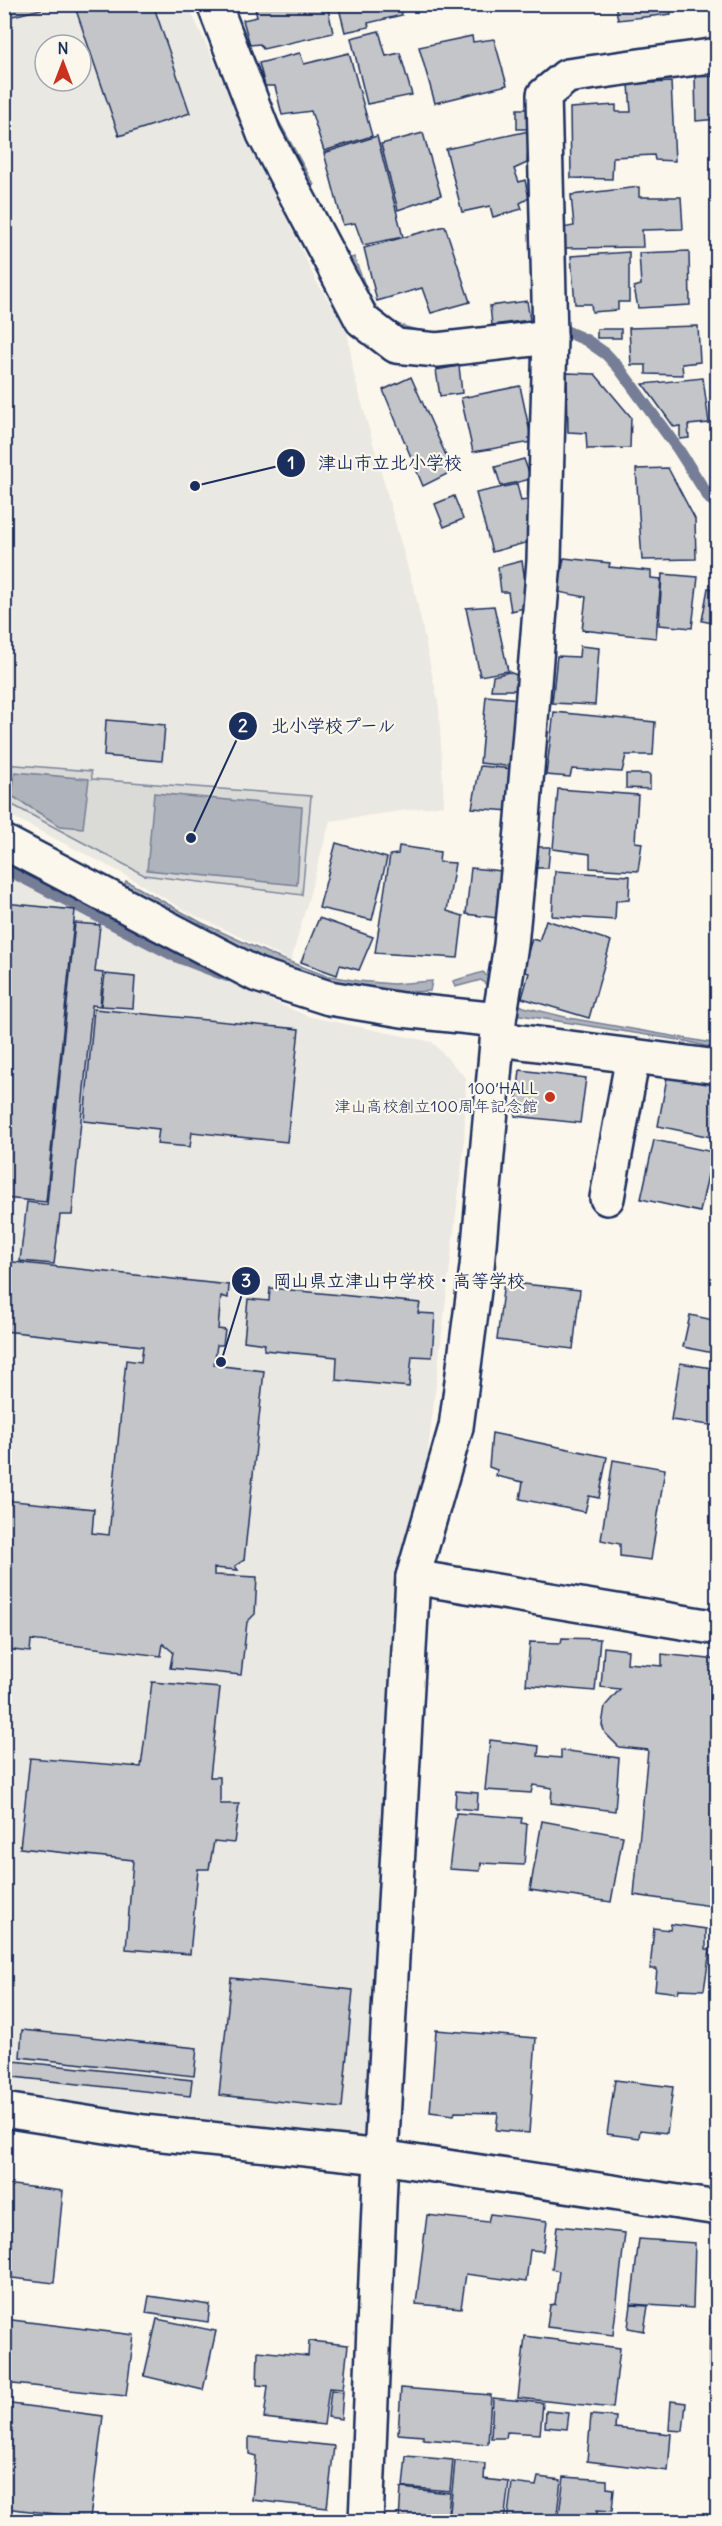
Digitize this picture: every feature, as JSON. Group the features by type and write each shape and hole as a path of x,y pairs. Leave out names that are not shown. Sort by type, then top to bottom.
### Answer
{"street":[{"path":"214,4 264,134 362,320 396,346 437,350 550,337"},
{"path":"366,2522 381,2157 413,1577 456,1427 477,1267 499,1030 511,945 522,830 544,561 550,337 544,94 567,76 717,55"},
{"path":"4,842 257,975 329,998 402,1010 633,1056 717,1067"},
{"path":"608,1198 633,1056"},
{"path":"413,1577 717,1628"},
{"path":"4,2110 155,2133 381,2157 717,2208"}],"shaded area":[{"path":"4,5 188,5 316,281 347,329 354,375 416,597 439,707 444,805 330,821 291,961 188,912 120,872 5,813"},
{"path":"275,114 314,185 308,187 276,122"},
{"path":"354,257 368,291 382,314 405,327 443,333 425,338 417,337 394,329 384,322 363,294 348,259"},
{"path":"4,764 91,771 92,779 311,796 302,895 144,875 5,801"},
{"path":"15,772 89,779 83,828 60,826 12,796"},
{"path":"154,793 302,807 297,885 147,870"},
{"path":"4,872 171,956 307,1016 432,1042 466,1078 464,1147 398,1705 364,2139 5,2094"},
{"path":"126,881 202,923 274,956 324,975 393,984 432,981 430,991 396,992 361,989 299,973 239,947 123,887"},
{"path":"483,972 513,1002 524,1007 569,1018 717,1044 717,1049 685,1041 520,1015 481,980 455,987 453,981"}],"building":[{"path":"4,4 41,4 42,9 4,18"},
{"path":"74,4 153,4 190,113 119,136 93,60 93,33 84,33"},
{"path":"254,4 327,4 333,33 263,49 260,44 250,45 243,20 257,17"},
{"path":"338,4 399,4 402,15 368,23 369,27 345,32"},
{"path":"429,4 449,4 430,9"},
{"path":"615,4 670,4 671,14 618,20"},
{"path":"379,31 386,56 400,53 412,95 367,104 351,38"},
{"path":"472,36 473,42 494,39 507,85 435,103 419,47"},
{"path":"300,53 304,64 349,53 372,136 324,151 311,111 282,115 275,86 265,86 259,63"},
{"path":"718,76 718,119 696,121 695,77"},
{"path":"671,82 675,161 655,160 654,155 613,157 612,179 571,178 570,108 616,105 616,112 631,112 629,84"},
{"path":"517,109 527,109 527,129 517,129"},
{"path":"529,131 527,163 514,169 519,182 525,180 529,198 520,203 522,209 493,217 490,206 462,212 446,149"},
{"path":"423,133 441,195 398,210 381,144"},
{"path":"377,136 403,237 363,245 355,223 343,225 324,153"},
{"path":"639,187 639,197 681,197 683,229 642,230 643,247 565,248 562,228 574,226 571,195"},
{"path":"445,226 470,302 431,313 422,288 377,301 364,248"},
{"path":"689,251 690,305 638,308 634,287 641,285 639,253"},
{"path":"629,252 629,302 618,302 618,310 592,312 591,304 575,304 571,256"},
{"path":"527,301 530,320 492,325 490,306"},
{"path":"698,326 700,362 682,364 683,375 646,374 646,365 631,365 629,328"},
{"path":"597,329 621,329 621,338 597,338"},
{"path":"459,366 462,393 440,396 436,370"},
{"path":"567,373 595,374 631,417 630,448 587,449 586,433 568,432"},
{"path":"411,377 453,471 423,486 383,390"},
{"path":"703,378 709,423 688,425 689,438 680,439 680,426 674,427 643,384"},
{"path":"520,386 532,442 473,452 461,398"},
{"path":"524,459 531,479 501,486 495,467"},
{"path":"668,468 695,519 696,559 642,560 636,469"},
{"path":"517,484 521,501 527,500 536,540 492,552 476,493"},
{"path":"454,496 463,519 444,527 435,504"},
{"path":"564,558 610,563 609,567 651,571 651,578 661,579 656,638 582,630 586,597 558,592"},
{"path":"522,561 529,607 511,611 508,592 501,592 498,567"},
{"path":"662,574 698,577 692,628 659,625"},
{"path":"708,588 718,590 718,624 702,621"},
{"path":"494,606 508,671 480,676 466,608"},
{"path":"580,646 599,648 595,705 552,703 557,656 579,657"},
{"path":"509,672 519,676 517,690 491,690 493,676"},
{"path":"486,696 520,699 514,767 480,763"},
{"path":"554,712 655,722 653,755 626,755 622,772 572,769 570,777 546,775"},
{"path":"106,720 165,725 162,761 104,756"},
{"path":"480,766 514,769 510,811 472,808"},
{"path":"626,774 650,774 650,789 626,788"},
{"path":"558,789 638,795 635,842 642,843 638,871 590,868 590,854 553,849"},
{"path":"336,843 387,858 372,920 319,908"},
{"path":"399,846 440,852 439,862 455,863 447,911 463,916 458,958 375,953 390,855 398,854"},
{"path":"534,847 550,847 548,868 532,868"},
{"path":"471,868 502,871 497,918 466,914"},
{"path":"555,871 630,876 629,900 616,901 615,920 552,916"},
{"path":"4,903 75,910 46,1202 4,1198"},
{"path":"319,918 373,937 359,970 340,965 337,975 301,962"},
{"path":"546,920 611,941 589,1018 522,998 529,973 522,971 532,939 539,941"},
{"path":"75,923 100,925 95,972 103,973 100,1006 92,1005 72,1215 60,1215 54,1264 20,1261 27,1202 47,1205"},
{"path":"105,974 135,977 133,1008 101,1006"},
{"path":"94,1009 299,1029 287,1142 192,1132 190,1147 157,1144 159,1129 84,1121"},
{"name":"100’HALL 津山高校創立100周年記念館","path":"520,1070 586,1078 580,1123 515,1116"},
{"path":"668,1072 718,1081 716,1138 658,1126"},
{"path":"654,1140 713,1152 700,1212 641,1199"},
{"path":"4,1261 229,1285 228,1298 221,1296 218,1329 225,1330 223,1345 217,1345 214,1365 264,1371 244,1560 235,1566 238,1570 214,1568 214,1575 257,1577 255,1614 247,1622 241,1675 170,1668 173,1652 163,1644 161,1656 31,1640 30,1652 4,1649 4,1500 94,1509 92,1533 109,1535 126,1360 141,1362 143,1346 4,1331"},
{"path":"504,1282 580,1290 573,1349 497,1340"},
{"path":"270,1288 420,1303 418,1313 435,1314 432,1357 412,1356 409,1387 336,1380 337,1357 264,1350 265,1344 244,1341 248,1299 269,1301"},
{"path":"690,1315 718,1321 718,1354 683,1347"},
{"path":"680,1363 718,1369 718,1426 671,1420"},
{"path":"492,1433 607,1457 599,1498 589,1496 585,1512 520,1499 523,1482 496,1476 497,1470 489,1467"},
{"path":"613,1460 665,1469 651,1560 620,1556 620,1544 601,1540"},
{"path":"562,1638 600,1639 595,1691 526,1685 530,1642 561,1643"},
{"path":"604,1647 628,1650 627,1663 662,1666 662,1654 718,1660 718,1907 634,1895 648,1750 619,1747 605,1733 602,1725 605,1706 620,1689 601,1687"},
{"path":"152,1682 220,1688 210,1777 220,1777 220,1804 239,1804 234,1843 214,1841 209,1869 198,1869 190,1954 126,1949 133,1860 20,1848 30,1758 141,1767"},
{"path":"490,1740 539,1746 538,1756 561,1758 561,1750 619,1758 615,1811 551,1803 552,1788 533,1785 531,1793 485,1790"},
{"path":"456,1791 478,1793 477,1810 455,1808"},
{"path":"456,1813 522,1818 521,1823 527,1824 524,1865 481,1863 480,1871 449,1869"},
{"path":"542,1821 623,1836 611,1902 530,1890"},
{"path":"671,1924 706,1929 706,1949 710,1950 704,1990 679,1989 678,1993 655,1990 657,1969 650,1969 654,1928 670,1930"},
{"path":"231,1978 353,1990 342,2108 219,2095"},
{"path":"4,2028 8,2028 6,2055 4,2055"},
{"path":"22,2030 197,2048 194,2076 20,2057"},
{"path":"436,2030 536,2038 529,2133 496,2130 498,2113 455,2112 454,2115 430,2112"},
{"path":"4,2060 192,2080 190,2096 4,2076"},
{"path":"615,2080 673,2087 667,2133 640,2130 639,2138 607,2134"},
{"path":"4,2184 63,2191 54,2283 4,2277"},
{"path":"490,2214 547,2221 543,2251 530,2250 526,2282 466,2274 461,2308 416,2304 427,2215 488,2222"},
{"path":"557,2226 625,2233 613,2335 547,2327 550,2305 555,2304 559,2271 552,2269"},
{"path":"639,2239 695,2243 693,2308 631,2304"},
{"path":"149,2296 210,2305 208,2322 146,2313"},
{"path":"631,2305 648,2306 644,2331 628,2328"},
{"path":"4,2319 134,2335 126,2396 4,2383"},
{"path":"157,2319 216,2331 203,2390 144,2376"},
{"path":"710,2320 718,2321 718,2367 709,2366"},
{"path":"525,2336 620,2348 613,2408 518,2398"},
{"path":"309,2341 348,2345 343,2389 329,2388 324,2425 264,2418 268,2386 257,2385 258,2351 308,2356"},
{"path":"401,2388 491,2395 488,2444 423,2439 423,2436 398,2434"},
{"path":"331,2390 343,2392 341,2419 328,2417"},
{"path":"493,2398 543,2403 540,2434 507,2432 506,2438 491,2438"},
{"path":"671,2401 686,2403 683,2431 669,2430"},
{"path":"4,2403 103,2416 90,2518 4,2508"},
{"path":"546,2411 569,2413 567,2429 545,2427"},
{"path":"591,2415 616,2417 615,2428 671,2434 668,2471 587,2461"},
{"path":"249,2437 334,2446 327,2508 252,2500 256,2456 249,2454"},
{"path":"406,2456 453,2460 450,2491 403,2487"},
{"path":"455,2461 485,2464 484,2479 509,2482 504,2522 449,2522"},
{"path":"538,2477 561,2480 556,2522 507,2522 512,2483 536,2486"},
{"path":"564,2477 607,2480 607,2488 614,2489 612,2511 597,2510 597,2516 612,2517 611,2522 558,2522"},
{"path":"401,2488 450,2493 447,2522 399,2522"},
{"path":"250,2515 308,2522 250,2522"}],"waterway":[{"path":"561,329 586,340 606,354 619,368 678,449 710,499 718,504"},
{"path":"4,868 175,956 227,976"}],"place":[{"name":"津山市立北小学校","path":"195,486"},
{"name":"北小学校プール","path":"191,838"},
{"name":"100’HALL 津山高校創立100周年記念館","path":"550,1097"},
{"name":"岡山県立津山中学校・高等学校","path":"221,1362"}]}
